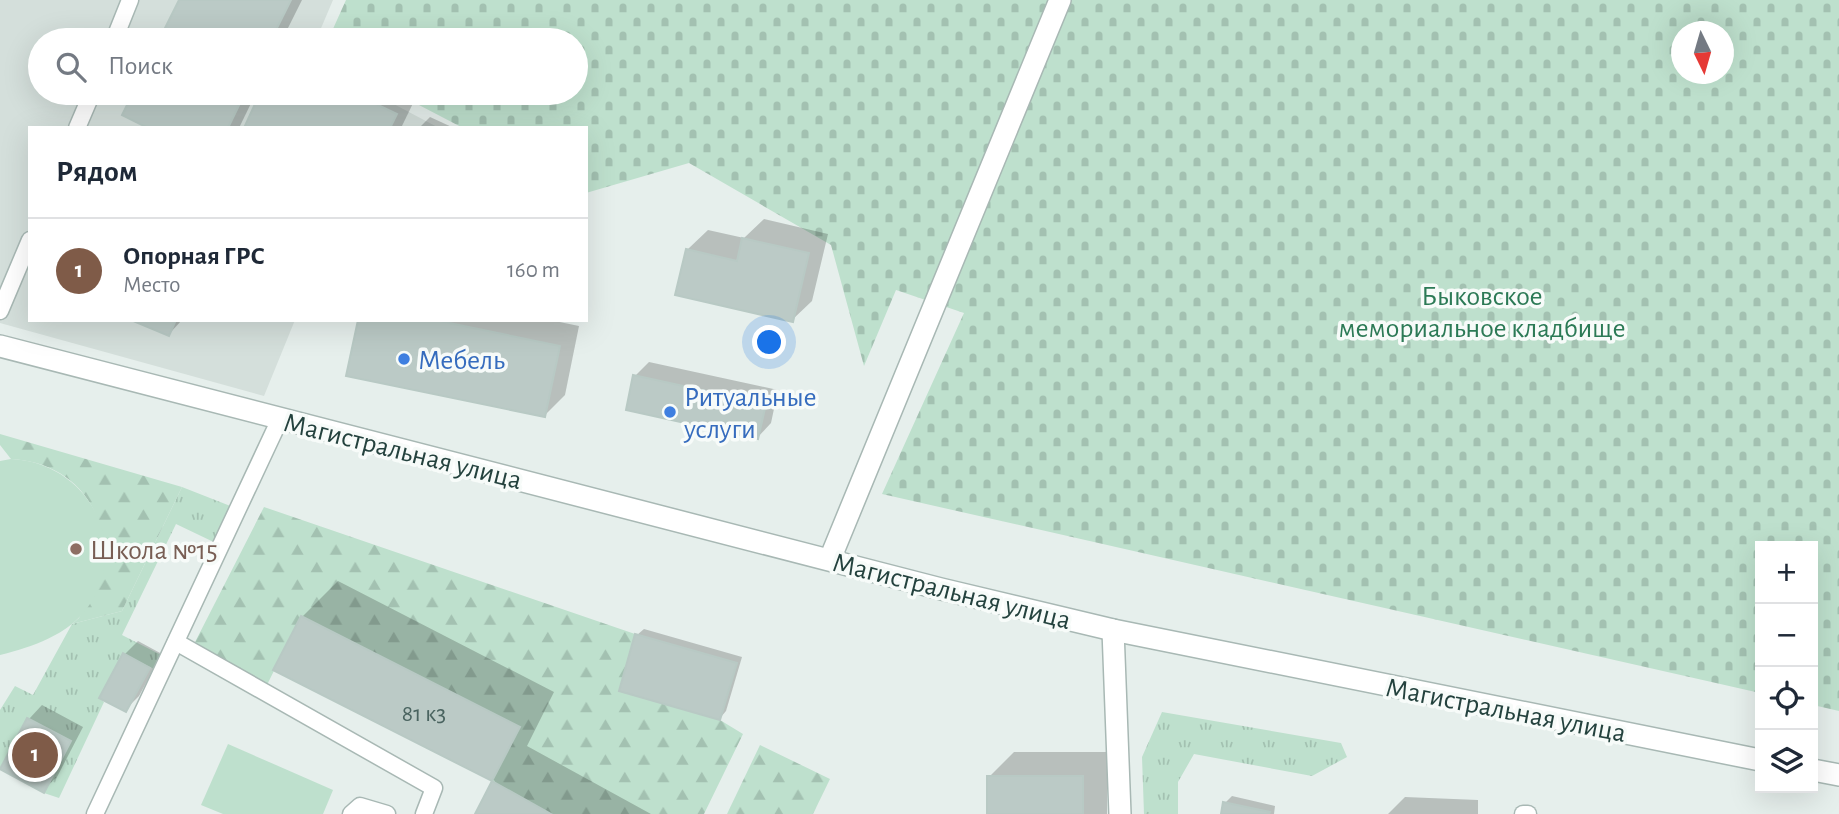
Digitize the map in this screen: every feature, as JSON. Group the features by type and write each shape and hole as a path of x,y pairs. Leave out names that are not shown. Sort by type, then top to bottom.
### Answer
{"street":[{"path":"830,559 1060,0"},
{"name":"Магистральная улица","path":"0,346 941,589 1113,630 1755,759"},
{"path":"1113,630 1120,814"},
{"path":"1818,771 1839,775"}],"lane":[{"path":"119,28 130,0"},
{"path":"78,126 87,105"},
{"path":"0,311 28,245"},
{"path":"95,814 281,419"},
{"path":"176,642 434,788 424,814"},
{"path":"351,814 360,806 387,814"}],"shaded area":[{"path":"0,0 333,0 321,28 28,28 28,105 396,105 435,126 28,126 28,322 294,322 264,396 0,323"}],"green space":[{"name":"Быковское мемориальное кладбище","path":"346,0 1839,0 1839,711 1818,706 1818,541 1755,541 1755,692 882,494 964,313 896,290 864,366 831,245 689,163 588,192 588,126 459,126 419,105 588,105 588,28 333,28"},
{"path":"0,434 182,487 122,611 72,624 79,618 104,565 104,549 98,520 82,492 71,481 44,465 11,459 0,445"},
{"path":"11,459 38,464 61,475 80,491 94,510 103,533 106,558 101,583 80,617 48,638 0,655 0,461"},
{"path":"182,487 238,509 222,546 176,524 122,635 167,658 160,672 124,654 99,698 104,702 59,798 44,793 71,741 27,718 0,768 0,710 15,686 33,695 72,624 122,611"},
{"path":"264,507 635,634 720,720 743,734 704,814 551,814 492,781 520,727 301,616 264,691 191,650"},
{"path":"1162,712 1341,743 1347,757 1312,776 1194,754 1178,782 1178,814 1144,814 1142,757"},
{"path":"228,744 333,790 323,814 223,814 201,805"},
{"path":"760,745 830,779 813,814 727,814"}],"building":[{"path":"179,0 291,0 277,28 165,28"},
{"path":"127,105 239,105 229,126 144,126 122,115"},
{"path":"255,105 378,105 397,114 391,126 245,126"},
{"path":"742,238 809,253 793,322 675,295 686,249 737,261"},
{"path":"136,322 175,322 169,336"},
{"path":"358,322 445,322 560,346 545,417 346,376"},
{"path":"633,375 766,404 758,439 626,410"},
{"path":"301,616 520,727 492,781 273,670"},
{"path":"635,634 737,663 720,720 619,691"},
{"path":"123,653 150,668 126,712 99,698"},
{"path":"27,718 71,741 44,793 0,769"},
{"path":"987,776 1083,776 1083,814 987,814"},
{"path":"492,781 551,814 475,814"},
{"path":"1223,802 1270,812 1221,814"}],"place":[{"name":"Мебель","path":"404,359"},
{"name":"Ритуальные услуги","path":"670,412"},
{"name":"Школа №15","path":"76,549"},
{"name":"Опорная ГРС","path":"35,755"}]}
